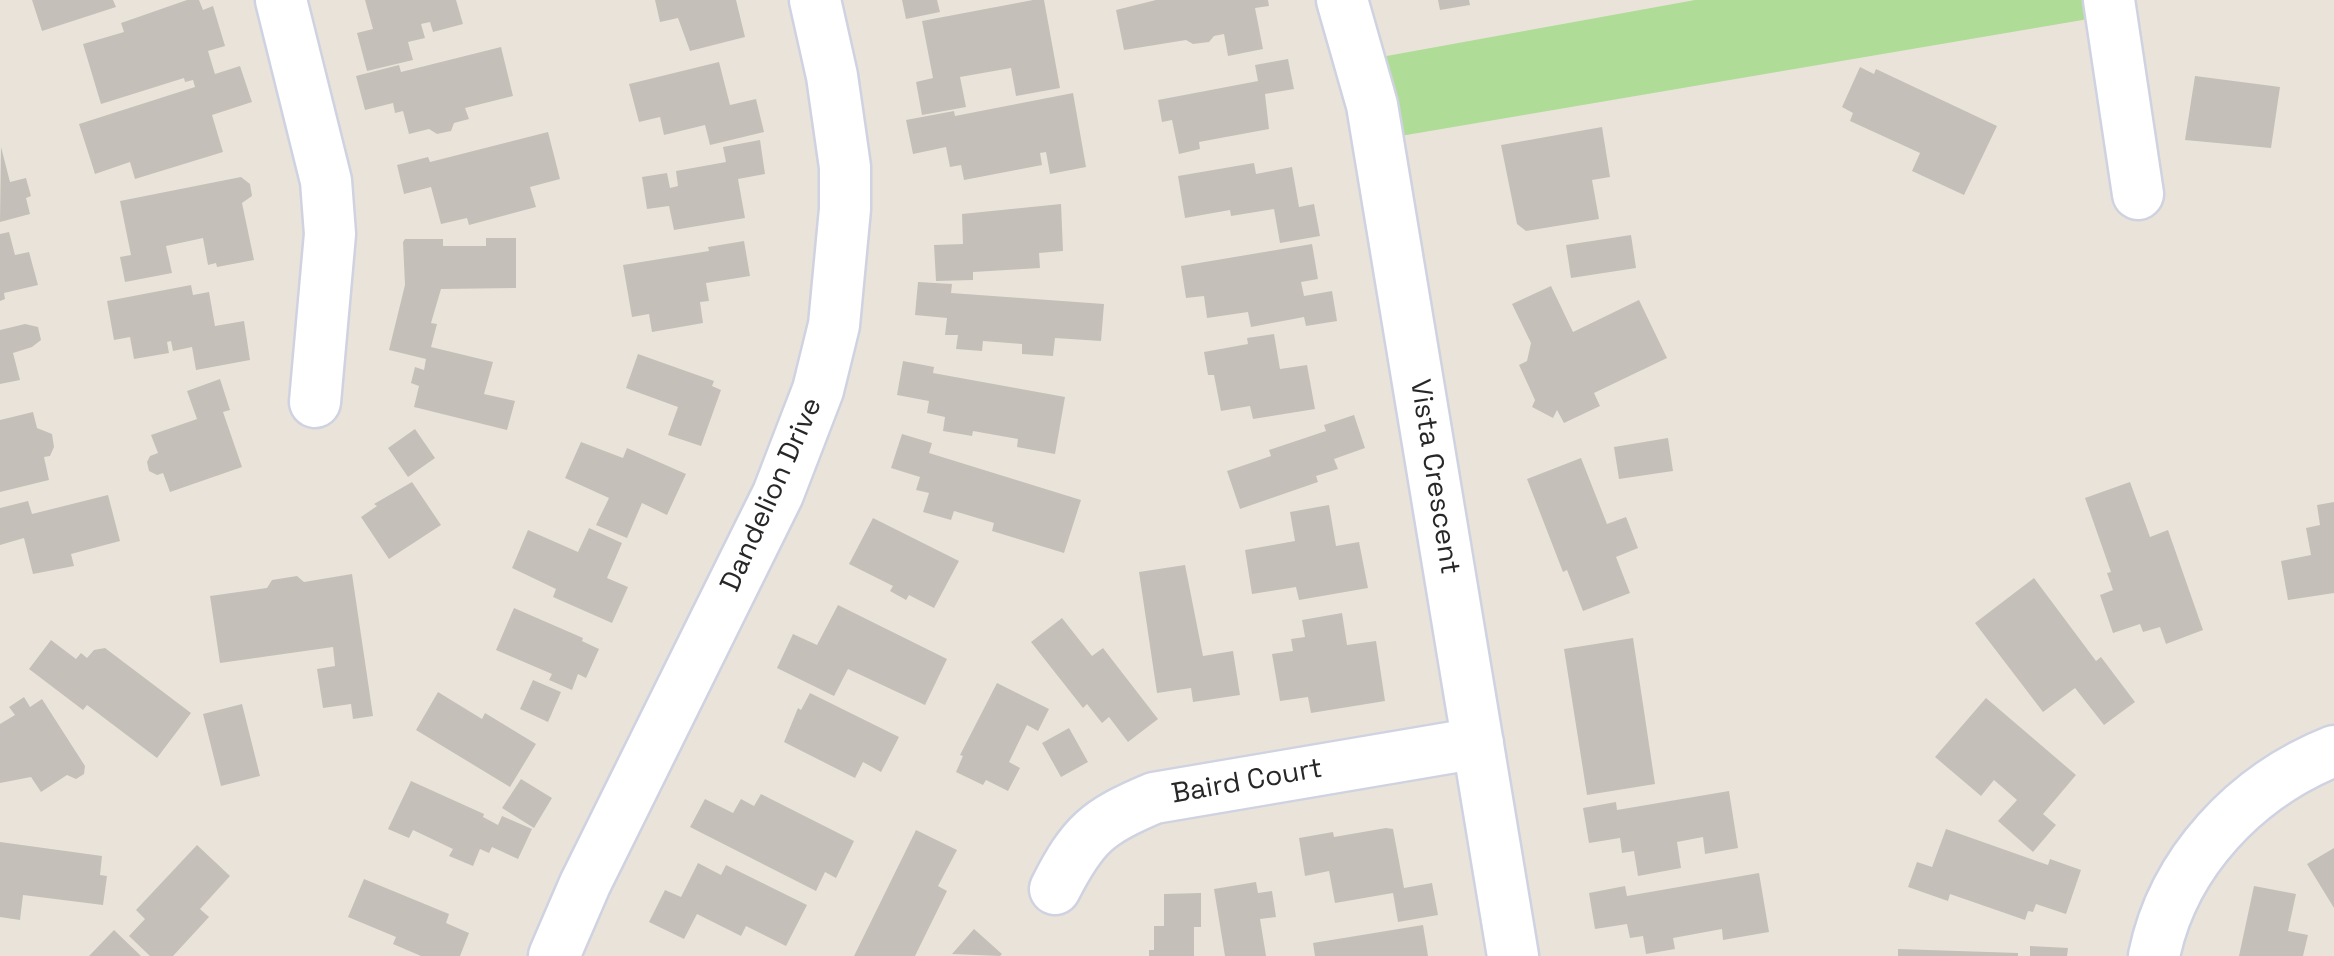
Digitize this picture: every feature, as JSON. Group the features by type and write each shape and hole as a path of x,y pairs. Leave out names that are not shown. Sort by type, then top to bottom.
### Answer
{"street":[{"path":"281,0 326,181 330,234 314,402"},
{"name":"Dandelion Drive","path":"554,956 778,494 818,390 834,325 845,167 835,94 815,0"},
{"name":"Vista Crescent","path":"1342,0 1372,105 1513,956"},
{"path":"2109,0 2138,194"},
{"name":"Baird Court","path":"1054,889 1072,856 1093,830 1154,798 1478,743"},
{"path":"2154,956 2159,929 2178,885 2204,846 2263,790 2302,764 2334,751"}],"green space":[{"path":"1695,0 2109,0 2112,15 1377,140 1359,61"}],"building":[{"path":"32,0 113,0 116,7 42,31"},
{"path":"187,0 199,0 203,10 213,6 225,46 208,51 215,74 240,66 252,102 212,115 223,152 135,179 130,162 95,174 79,124 195,87 193,80 185,82 184,78 101,104 83,44 124,32 121,23"},
{"path":"365,0 456,0 463,24 433,32 430,22 421,24 425,38 408,42 413,60 367,71 357,33 373,29"},
{"path":"655,0 736,0 745,37 690,51 678,18 660,22"},
{"path":"902,0 937,0 940,12 906,19"},
{"path":"1044,0 1060,88 1016,96 1011,68 960,77 966,107 922,115 916,82 933,78 922,21"},
{"path":"1156,0 1268,0 1269,6 1255,8 1263,49 1228,56 1224,34 1209,42 1193,44 1186,40 1124,50 1116,10"},
{"path":"1438,0 1469,0 1470,5 1440,10"},
{"path":"501,47 513,96 465,108 469,119 454,123 451,131 437,134 429,129 409,134 403,111 395,113 393,103 365,110 356,76 399,65 401,72"},
{"path":"1288,59 1294,89 1265,94 1269,129 1199,142 1200,149 1179,154 1172,120 1162,122 1158,100 1258,81 1255,65"},
{"path":"719,62 730,105 756,99 764,132 710,145 705,125 664,135 660,117 639,122 629,84"},
{"path":"1860,67 1874,74 1876,69 1997,126 1964,195 1912,171 1920,153 1850,121 1853,113 1842,107"},
{"path":"2195,76 2280,87 2271,148 2185,140"},
{"path":"1073,93 1086,167 1050,174 1046,152 1040,153 1042,165 964,180 961,165 950,167 946,147 913,154 906,120 954,111 955,116"},
{"path":"1602,127 1610,177 1592,180 1599,219 1526,231 1517,224 1501,145"},
{"path":"548,132 560,179 530,187 536,207 469,225 467,218 441,224 431,187 404,194 397,165 428,157 430,162"},
{"path":"760,140 765,174 738,179 745,218 674,230 669,206 647,209 642,177 667,173 670,188 678,186 676,171 726,162 723,147"},
{"path":"1,147 10,182 26,178 31,196 26,198 30,214 0,222"},
{"path":"1254,163 1256,174 1292,167 1299,207 1314,204 1320,236 1280,243 1274,209 1231,216 1230,210 1185,218 1178,176"},
{"path":"241,177 250,184 252,196 242,203 254,260 208,265 203,238 166,246 172,273 125,282 120,257 131,255 120,201"},
{"path":"1061,204 1063,251 1039,253 1040,268 973,272 973,280 936,281 934,245 963,244 962,214"},
{"path":"9,232 15,255 29,252 38,285 4,293 5,299 0,301 0,234"},
{"path":"1631,235 1636,268 1571,278 1566,245"},
{"path":"486,238 516,238 516,288 441,289 431,323 437,324 431,347 493,362 484,394 515,401 507,430 414,407 419,386 411,383 415,367 424,370 426,359 389,350 405,285 405,239 443,239 443,246 486,246"},
{"path":"744,241 750,276 706,283 709,301 700,302 703,323 652,332 649,314 632,317 623,265"},
{"path":"1312,244 1318,279 1301,282 1304,296 1332,291 1337,321 1306,326 1304,317 1251,327 1248,312 1207,318 1204,296 1186,298 1181,266"},
{"path":"918,282 952,284 951,293 1104,304 1101,341 1055,338 1053,356 1022,354 1022,344 983,341 982,351 956,349 958,335 945,335 947,318 915,315"},
{"path":"191,285 193,295 209,292 215,326 244,321 250,360 196,370 192,347 173,351 171,341 167,342 169,353 134,359 130,337 114,340 107,301"},
{"path":"1551,286 1573,332 1639,300 1667,358 1594,393 1600,406 1564,423 1557,410 1553,418 1532,407 1535,400 1519,365 1527,361 1531,343 1512,304"},
{"path":"25,324 38,327 41,340 13,353 20,380 0,384 0,330"},
{"path":"1274,334 1280,369 1307,365 1315,409 1253,419 1250,406 1221,411 1214,375 1208,375 1204,352 1248,344 1247,338"},
{"path":"638,354 714,381 712,386 721,390 701,446 668,435 678,407 626,388"},
{"path":"903,361 934,367 933,373 1065,397 1055,454 1017,447 1018,439 973,431 972,436 943,431 945,417 927,413 929,401 897,395"},
{"path":"220,379 230,410 223,412 242,467 170,492 163,473 149,471 150,456 158,453 151,435 197,419 187,391"},
{"path":"33,412 37,428 52,434 54,447 50,456 44,457 49,480 0,492 0,420"},
{"path":"1354,415 1365,448 1334,459 1338,469 1316,476 1318,482 1240,509 1227,471 1271,456 1269,450 1326,431 1324,425"},
{"path":"415,429 435,458 408,477 388,448"},
{"path":"902,434 932,443 929,453 1081,500 1064,553 992,531 994,523 954,511 951,520 923,512 929,493 916,490 920,477 891,468"},
{"path":"1668,438 1673,471 1619,479 1614,447"},
{"path":"581,442 623,458 627,448 686,474 667,515 642,503 627,538 596,525 609,498 565,478"},
{"path":"1581,458 1607,524 1626,517 1638,548 1616,557 1630,593 1583,611 1567,570 1563,572 1527,479"},
{"path":"412,482 441,525 389,559 361,517 377,506 374,504"},
{"path":"2130,482 2150,537 2168,530 2203,630 2166,644 2160,627 2143,632 2140,624 2113,633 2100,595 2113,590 2107,573 2111,572 2085,498"},
{"path":"108,495 120,541 71,554 74,566 33,574 24,538 0,545 0,508 28,501 32,514"},
{"path":"2334,502 2334,593 2288,600 2281,561 2311,555 2306,528 2320,525 2317,505"},
{"path":"1329,505 1336,546 1359,542 1368,588 1299,600 1296,587 1252,594 1245,550 1295,541 1290,512"},
{"path":"873,518 959,561 934,608 909,595 906,600 890,591 893,586 849,564"},
{"path":"589,528 622,543 607,578 628,587 612,623 553,597 556,589 512,568 528,530 578,552"},
{"path":"1185,565 1203,656 1233,651 1240,695 1193,702 1191,688 1157,693 1139,572"},
{"path":"352,574 373,716 353,719 351,704 323,708 317,669 335,666 333,647 220,663 210,596 267,588 272,580 297,576 304,582"},
{"path":"2034,578 2096,661 2101,657 2135,702 2104,725 2075,688 2043,712 1975,623"},
{"path":"838,605 947,659 925,705 848,669 834,696 777,668 793,634 817,645"},
{"path":"514,608 599,649 586,678 578,674 572,690 549,680 552,674 496,650"},
{"path":"1342,613 1347,645 1376,641 1385,701 1311,713 1308,697 1280,701 1272,654 1293,651 1291,639 1305,637 1302,620"},
{"path":"1062,618 1092,656 1103,648 1158,719 1128,742 1109,717 1102,723 1087,704 1083,708 1031,642"},
{"path":"1633,638 1655,784 1587,795 1564,649"},
{"path":"51,640 76,659 81,653 87,658 94,650 105,648 191,713 157,758 87,705 83,710 29,669"},
{"path":"533,680 561,692 548,722 520,709"},
{"path":"997,683 1049,709 1038,731 1027,725 1009,762 1020,768 1008,791 956,772 963,756 960,755"},
{"path":"438,692 482,719 485,713 536,744 510,787 416,730"},
{"path":"810,693 899,737 881,772 863,762 855,778 784,742 798,708 801,710"},
{"path":"24,697 30,707 42,699 85,766 84,774 76,779 67,775 41,792 31,777 0,783 0,724 15,715 9,707"},
{"path":"1986,698 2076,775 2043,814 2056,825 2033,852 1998,821 2017,800 1994,780 1981,796 1935,757"},
{"path":"242,704 260,776 221,786 203,714"},
{"path":"1069,728 1088,762 1061,777 1042,743"},
{"path":"521,779 552,798 534,828 502,808"},
{"path":"411,781 484,814 498,825 502,816 532,829 518,859 492,847 489,853 480,849 473,866 449,856 453,849 413,830 409,838 388,829"},
{"path":"1729,791 1738,848 1705,854 1703,837 1677,842 1681,868 1638,876 1634,851 1622,853 1620,838 1589,843 1583,808 1616,802 1617,810"},
{"path":"761,794 854,841 836,878 825,872 816,891 690,827 705,799 733,813 741,799 754,806"},
{"path":"1393,829 1404,888 1432,883 1438,915 1398,922 1393,893 1335,903 1329,871 1305,876 1299,838 1333,832 1334,837"},
{"path":"1946,829 2048,865 2050,859 2081,870 2066,914 2036,904 2025,920 1950,894 1948,901 1908,887 1917,862 1932,867"},
{"path":"916,830 957,850 938,886 947,891 915,956 854,956"},
{"path":"0,842 102,856 100,875 107,876 103,905 23,895 20,920 0,917"},
{"path":"197,845 230,876 200,909 209,917 173,956 150,956 129,936 145,919 136,910"},
{"path":"2334,848 2334,908 2307,864"},
{"path":"698,863 721,875 726,865 807,905 786,946 746,926 741,936 697,914 684,939 649,922 665,890 681,897"},
{"path":"1759,873 1769,932 1723,940 1722,929 1673,938 1675,949 1646,954 1643,936 1630,938 1627,924 1595,929 1589,893 1625,886 1627,896"},
{"path":"364,879 449,914 446,923 469,933 460,956 421,956 393,944 396,937 348,917"},
{"path":"1256,882 1258,893 1272,891 1276,917 1260,919 1266,956 1225,956 1214,889"},
{"path":"2254,886 2296,894 2288,931 2308,935 2303,956 2239,956"},
{"path":"1201,893 1201,927 1194,927 1194,956 1149,956 1149,950 1154,950 1154,926 1164,926 1164,894"},
{"path":"1423,925 1428,956 1315,956 1313,943"},
{"path":"974,929 1002,954 952,954"},
{"path":"114,930 141,956 89,956"},
{"path":"2030,946 2068,948 2067,956 2030,956"},
{"path":"1898,949 2018,953 2018,956 1898,956"}]}
